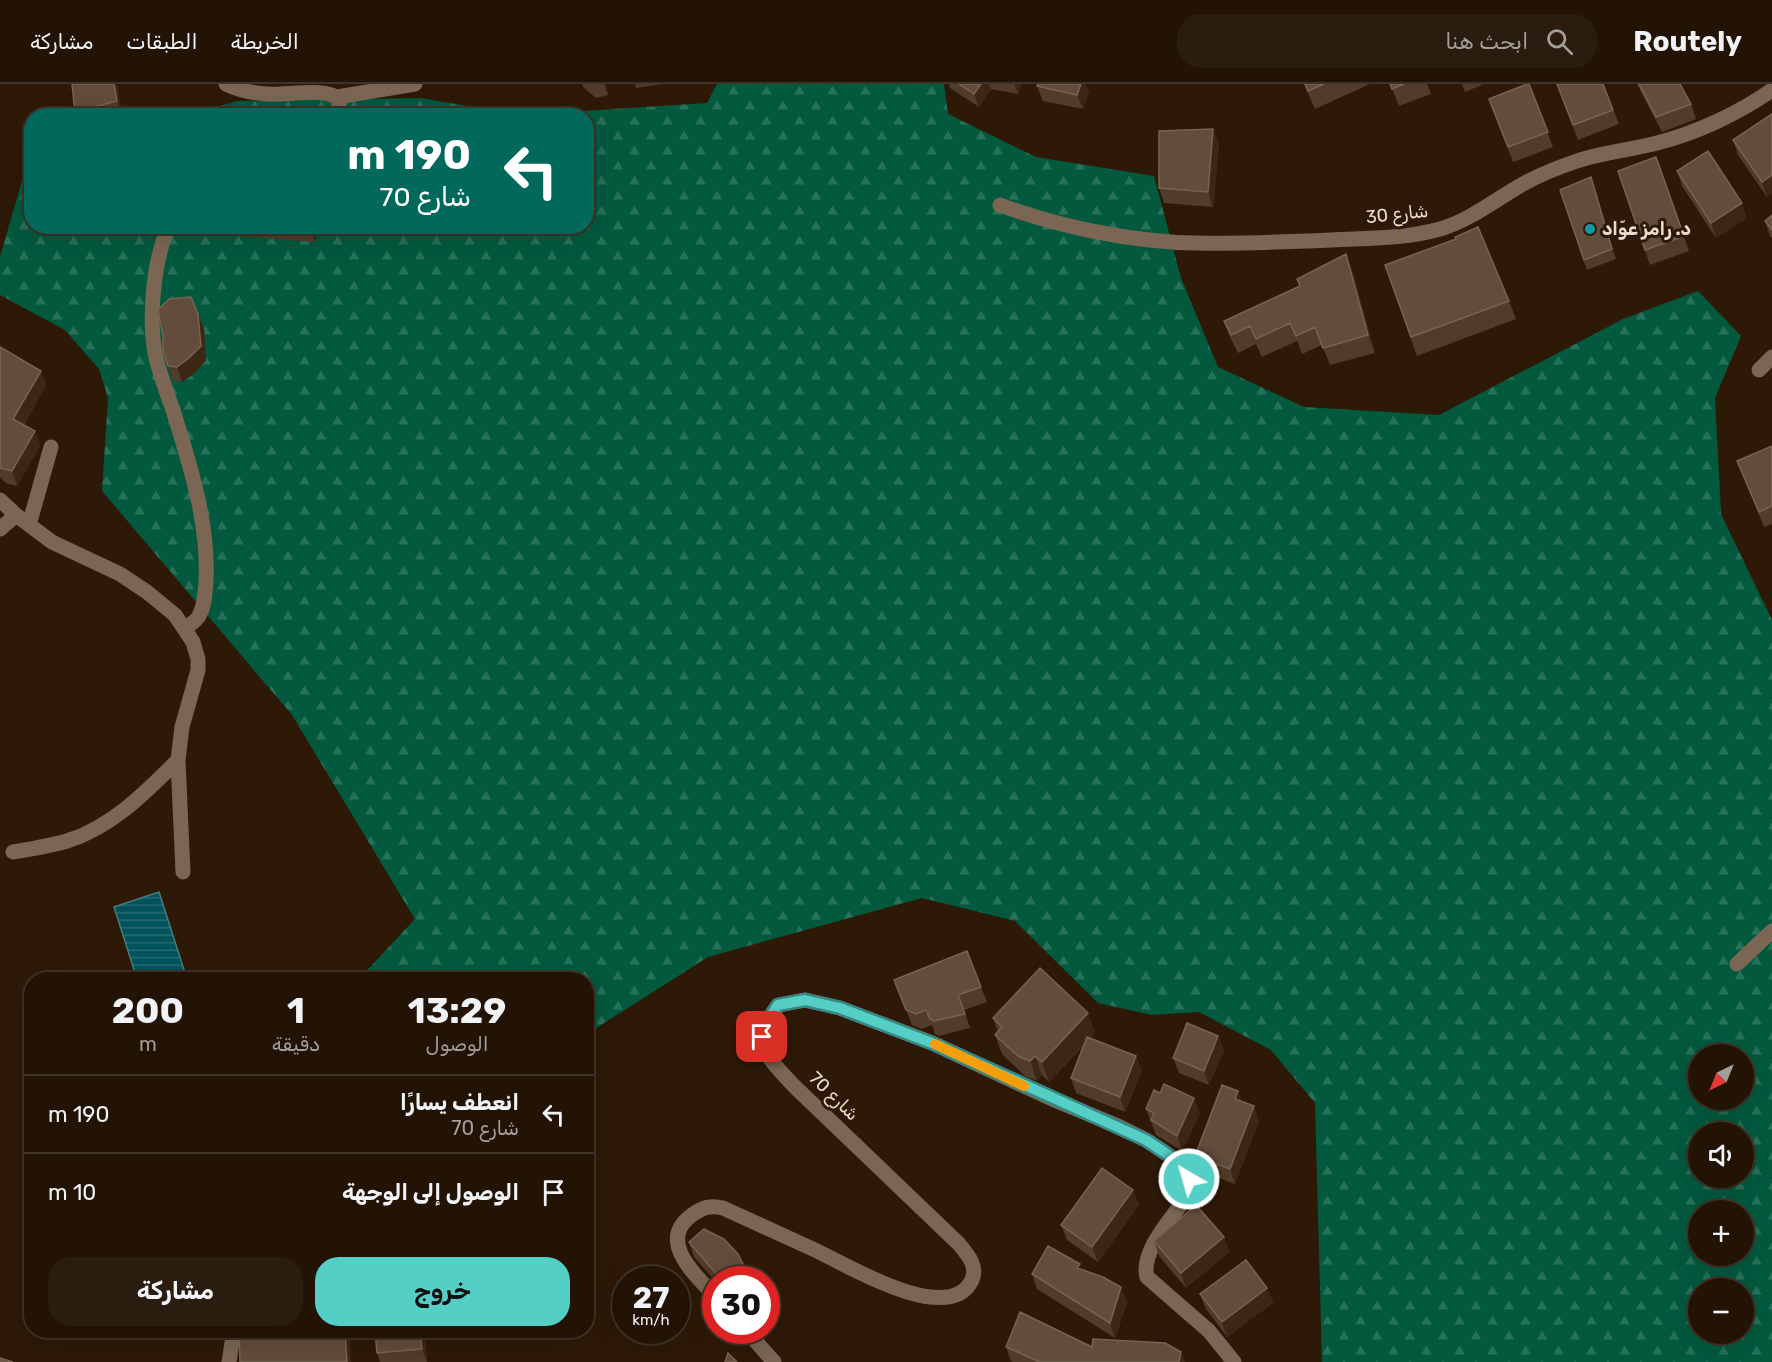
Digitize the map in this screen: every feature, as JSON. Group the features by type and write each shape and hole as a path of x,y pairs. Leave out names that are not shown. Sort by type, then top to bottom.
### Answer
{"street":[{"path":"226,84 268,94 322,93 337,97 415,84"},
{"name":"شارع 30","path":"1000,205 1066,226 1133,237 1193,243 1250,243 1408,235 1440,229 1455,223 1491,206 1521,185 1547,171 1600,154 1660,143 1694,131 1752,103 1772,90"},
{"path":"337,97 339,108"},
{"path":"167,234 158,262 154,293 153,326 156,357 186,453 200,508 207,555 205,599 198,617 185,629"},
{"path":"1759,370 1772,357"},
{"path":"29,525 51,447"},
{"path":"0,500 52,542 120,574 147,592 175,615 193,642 198,659 198,670 182,727 178,760 183,872"},
{"path":"0,529 16,515"},
{"path":"13,852 67,841 104,824 151,787 178,760"},
{"path":"1737,964 1772,931"},
{"name":"شارع 70","path":"702,1281 682,1259 678,1240 680,1230 688,1218 708,1207 723,1208 881,1283 910,1293 929,1297 956,1295 968,1287 973,1278 972,1263 959,1244 794,1086 769,1059 762,1037 765,1024 778,1005 805,1000 840,1008 932,1043 1043,1095 1118,1126 1146,1140 1179,1162 1186,1170 1190,1187 1187,1196 1152,1247 1145,1269 1147,1277 1209,1331 1234,1362"},
{"path":"229,1362 233,1338"},
{"path":"758,1344 774,1362"}],"green space":[{"path":"717,84 944,84 948,114 1036,157 1154,176 1181,278 1218,367 1304,407 1439,415 1623,319 1698,291 1741,336 1715,398 1721,514 1772,620 1772,1362 1322,1362 1315,1103 1271,1050 1199,1012 1152,1015 1098,1003 1015,921 922,898 708,957 594,1030 594,972 366,972 415,919 292,715 102,491 108,398 99,369 65,330 0,295 0,257 24,173 24,234 594,234 594,110 707,103"},
{"path":"420,98 480,108 214,108 237,101"}],"water":[{"path":"159,892 185,972 135,972 114,907"}],"building":[{"path":"72,84 114,84 117,101 90,108 75,108"},
{"path":"959,84 981,84 974,94"},
{"path":"1038,84 1081,84 1077,95 1037,86"},
{"path":"1305,84 1324,84 1308,91"},
{"path":"1390,84 1404,84 1392,89"},
{"path":"1529,84 1548,132 1508,147 1489,99"},
{"path":"1557,84 1603,84 1613,110 1573,125"},
{"path":"1639,84 1680,84 1691,104 1656,117"},
{"path":"1772,114 1772,175 1762,182 1733,140"},
{"path":"1213,129 1208,192 1159,188 1159,131"},
{"path":"1708,151 1742,203 1711,223 1677,171"},
{"path":"1656,157 1684,236 1645,250 1618,171"},
{"name":"د. رامز عوّاد","path":"1591,177 1612,249 1584,260 1560,190"},
{"path":"1772,215 1772,230 1765,221"},
{"path":"1478,227 1509,301 1411,337 1385,265 1456,239 1455,237"},
{"path":"1346,254 1368,335 1323,348 1315,327 1296,336 1290,323 1256,339 1250,326 1231,335 1224,321 1300,286 1297,279"},
{"path":"191,297 198,314 201,346 177,367 168,366 163,351 163,336 158,310 169,299"},
{"path":"0,347 41,371 13,419 35,431 12,471 0,468"},
{"path":"1772,446 1772,506 1759,512 1737,461"},
{"path":"967,951 981,987 958,995 965,1014 934,1021 930,1019 926,1010 916,1014 906,1010 894,980"},
{"path":"1040,968 1088,1013 1042,1062 1035,1056 1030,1061 1018,1056 995,1035 1002,1027 993,1018"},
{"path":"1187,1023 1218,1036 1204,1071 1173,1058"},
{"path":"1087,1037 1136,1056 1120,1097 1071,1078"},
{"path":"1164,1084 1194,1098 1177,1136 1151,1120 1154,1113 1146,1109 1154,1090 1160,1093"},
{"path":"1222,1085 1238,1091 1235,1099 1254,1106 1230,1169 1195,1156"},
{"path":"1102,1168 1133,1190 1092,1247 1061,1225"},
{"path":"1196,1205 1224,1237 1181,1273 1154,1241"},
{"path":"704,1229 724,1239 738,1254 744,1266 709,1266 689,1242"},
{"path":"1048,1246 1080,1264 1077,1268 1103,1277 1121,1287 1110,1323 1032,1274"},
{"path":"1246,1260 1267,1288 1222,1322 1200,1294"},
{"path":"1020,1312 1092,1347 1093,1339 1165,1343 1181,1352 1179,1362 1040,1362 1006,1347"},
{"path":"239,1338 346,1338 347,1362 240,1362"},
{"path":"376,1338 421,1338 422,1349 377,1353"},
{"path":"728,1353 737,1362 725,1362"},
{"path":"0,1358 13,1362 0,1362"}],"slow traffic":[{"path":"935,1044 1024,1086"}],"place":[{"name":"د. رامز عوّاد","path":"1590,229"}],"route":[{"path":"762,1037 765,1024 778,1005 805,1000 840,1008 932,1043 1052,1099 1118,1126 1146,1140 1179,1162 1186,1170 1189,1179"}]}
